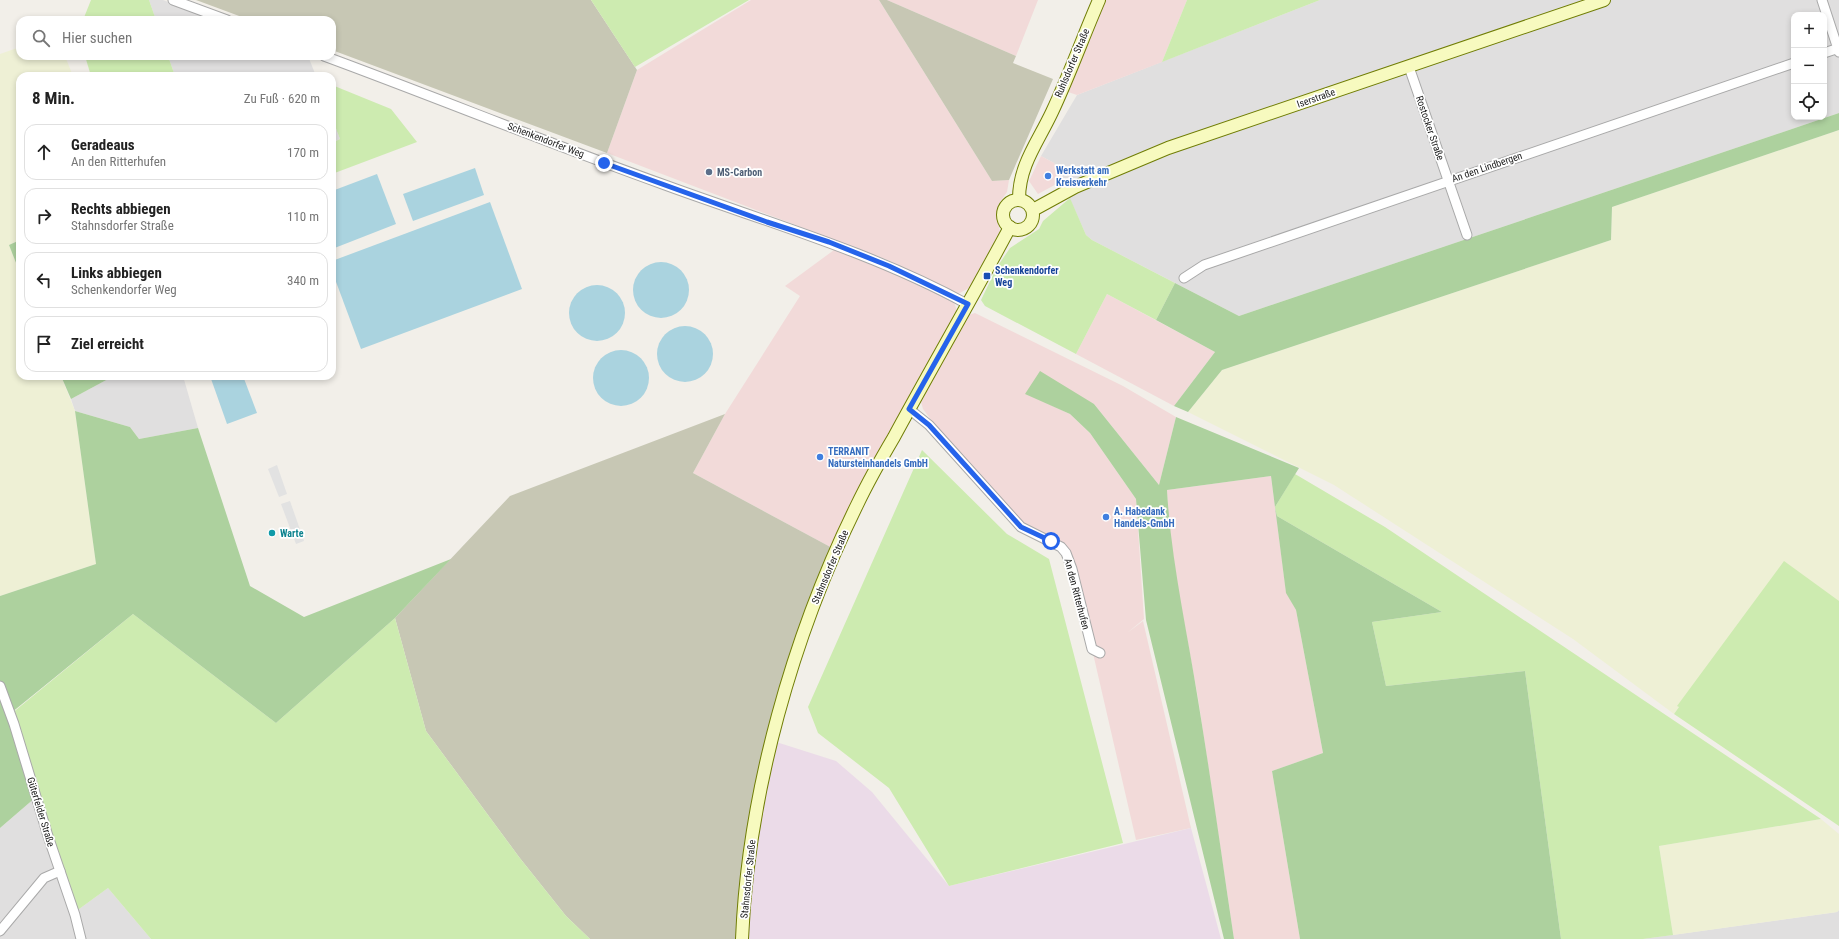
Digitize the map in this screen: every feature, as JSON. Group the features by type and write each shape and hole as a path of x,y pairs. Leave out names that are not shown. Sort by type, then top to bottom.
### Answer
{"street":[{"path":"173,0 216,16"},
{"name":"Ruhlsdorfer Straße","path":"1019,199 1019,185 1024,165 1045,126 1099,0"},
{"name":"Iserstraße","path":"1033,210 1075,187 1168,148 1604,0"},
{"path":"1822,0 1839,49 1827,52"},
{"name":"Schenkendorfer Weg","path":"334,60 604,163 767,222 829,242 889,266 968,304"},
{"name":"An den Lindbergen","path":"1184,278 1204,265 1791,64"},
{"name":"Rostocker Straße","path":"1409,67 1468,235"},
{"path":"1019,199 1028,202 1033,210 1033,220 1028,227 1019,230 1010,227 1004,221 1003,212 1007,204 1014,200 1019,199"},
{"name":"Stahnsdorfer Straße","path":"742,939 750,858 763,779 783,697 815,601 857,504 1010,227"},
{"name":"An den Ritterhufen","path":"909,409 929,425 1021,527 1061,547 1066,554 1072,569 1092,649 1100,653"},
{"name":"Güterfelder Straße","path":"0,686 13,719 46,830 75,915 81,939"},
{"path":"0,932 44,878 60,871"}],"shaded area":[{"path":"149,0 163,0 204,16 155,16"},
{"path":"196,0 591,0 637,70 607,153 336,51 336,16 239,16"},
{"path":"751,0 879,0 992,181 1009,180 1007,192 998,205 997,219 1000,231 969,288 958,294 890,261 607,153 637,70"},
{"path":"879,0 887,0 1016,56 1013,63 1053,79 1009,180 992,181"},
{"path":"887,0 1038,0 1016,56"},
{"path":"1103,0 1187,0 1162,62 1077,95 1065,91"},
{"path":"1320,0 1839,0 1839,113 1827,117 1827,12 1791,12 1791,120 1818,120 1239,316 1092,240 1086,235 1054,163 1041,156 1077,95"},
{"path":"16,48 16,60 67,60 71,72 16,72 16,242 9,245 16,263 16,380 63,380 75,411 96,564 0,596 0,54"},
{"path":"169,60 310,60 314,72 174,72"},
{"path":"336,128 340,139 336,141"},
{"path":"1839,130 1839,603 1784,562 1674,714 1573,639 1334,485 1188,412 1222,370 1611,240 1612,207"},
{"path":"1041,156 1054,163 1062,181 1038,194 1029,181"},
{"path":"834,250 889,271 954,302 957,311 909,399 836,550 693,473 725,414 800,296 785,286"},
{"path":"1107,294 1215,352 1174,406 1076,354"},
{"path":"975,313 1123,386 1176,417 1159,485 1094,404 1025,393 1070,414 1090,433 1136,499 1144,619 1127,633 1143,621 1191,828 1136,840 1092,649 1066,554 1021,527 967,468 923,409 921,402 968,315"},
{"path":"106,380 184,380 198,428 139,439 130,427 75,411 71,399"},
{"path":"725,414 693,473 836,550 815,601 742,871 736,939 590,939 566,916 519,857 426,731 395,618 510,496"},
{"path":"277,465 287,494 279,497 268,469"},
{"path":"1271,476 1286,592 1296,610 1323,753 1272,771 1300,939 1234,939 1198,698 1179,595 1169,527 1167,490"},
{"path":"290,501 304,541 296,544 281,504"},
{"path":"773,741 836,761 872,792 949,886 1191,828 1221,939 747,939 752,874"},
{"path":"36,797 75,912 108,888 151,939 0,939 0,828"},
{"path":"1821,819 1839,834 1839,910 1837,912 1673,935 1659,846"},
{"path":"1839,910 1839,939 1643,939 1837,912"}],"green space":[{"path":"91,0 149,0 155,16 85,16"},
{"path":"591,0 749,0 635,67"},
{"path":"1187,0 1320,0 1162,62"},
{"path":"86,60 169,60 174,72 90,72"},
{"path":"336,87 391,109 417,142 336,172 336,141 340,139 336,128"},
{"path":"1839,113 1839,130 1612,207 1611,240 1222,370 1188,412 1174,406 1215,352 1156,320 1175,283 1239,316 1818,120 1827,120 1827,117"},
{"path":"1070,198 1086,235 1092,240 1175,283 1156,320 1107,294 1076,354 985,306 981,300 997,267 1010,248 1039,229 1043,221"},
{"path":"16,242 16,263 9,245"},
{"path":"1040,371 1094,404 1159,485 1176,417 1299,468 1275,507 1277,516 1442,612 1372,622 1386,686 1525,671 1561,939 1300,939 1272,771 1323,753 1296,610 1286,593 1271,476 1167,490 1172,543 1203,730 1234,939 1224,939 1146,620 1136,499 1090,433 1070,414 1025,394"},
{"path":"63,380 106,380 71,399"},
{"path":"75,411 130,427 139,439 198,428 250,586 304,617 451,559 395,618 276,723 133,614 11,713 36,797 0,828 0,596 96,564"},
{"path":"922,450 1007,534 1049,559 1123,843 949,886 889,788 818,733 808,707"},
{"path":"1295,474 1385,527 1821,819 1659,846 1673,935 1643,939 1561,939 1525,671 1386,686 1372,622 1442,612 1277,516 1275,507"},
{"path":"1784,561 1839,601 1839,826 1674,714 1679,707 1677,706"},
{"path":"133,614 276,723 395,618 426,731 519,857 566,916 590,939 151,939 108,888 75,912 11,714"}],"water":[{"path":"475,168 484,195 413,221 403,194"},
{"path":"377,174 396,224 336,247 336,189"},
{"path":"490,202 522,289 361,349 336,282 336,260"},
{"path":"655,262 667,262 677,266 685,274 689,284 689,296 685,306 677,314 667,318 655,318 645,314 637,306 633,296 633,284 637,274 645,266"},
{"path":"591,285 603,285 613,289 621,297 625,307 625,319 621,329 613,337 603,341 591,341 581,337 573,329 569,319 569,307 573,297 581,289"},
{"path":"679,326 691,326 701,330 709,338 713,348 713,360 709,370 701,378 691,382 679,382 669,378 661,370 657,360 657,348 661,338 669,330"},
{"path":"615,350 627,350 637,354 645,362 649,372 649,384 645,394 637,402 627,406 615,406 605,402 597,394 593,384 593,372 597,362 605,354"},
{"path":"211,380 245,380 257,413 227,424"}],"place":[{"name":"MS-Carbon","path":"709,172"},
{"name":"Werkstatt am Kreisverkehr","path":"1048,176"},
{"name":"Schenkendorfer Weg","path":"987,276"},
{"name":"TERRANIT Natursteinhandels GmbH","path":"820,457"},
{"name":"A. Habedank Handels-GmbH","path":"1106,517"},
{"name":"Warte","path":"272,533"}],"route":[{"path":"604,163 767,222 829,242 889,266 968,304 909,409 929,425 1021,527 1051,541"}]}
